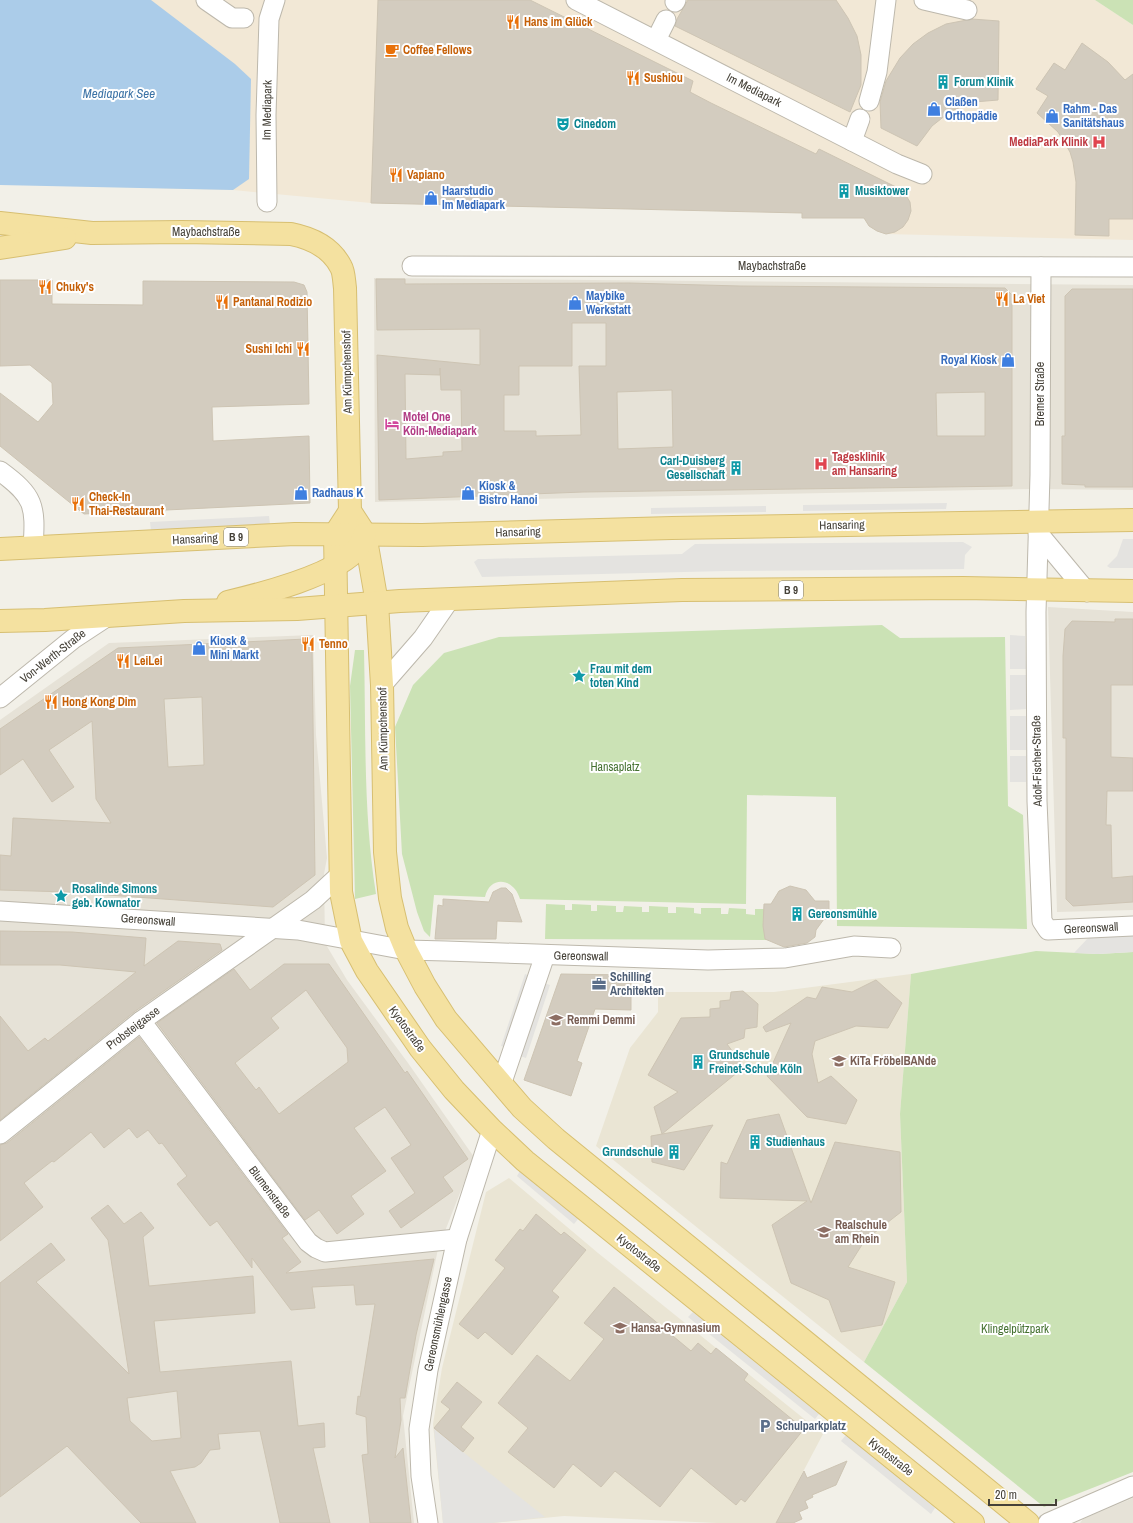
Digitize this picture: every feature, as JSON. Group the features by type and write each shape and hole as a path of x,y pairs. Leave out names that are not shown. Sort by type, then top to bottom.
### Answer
{"main road":[{"name":"Maybachstraße","path":"0,224 92,233 272,233 305,237 318,243"},
{"name":"Maybachstraße","path":"0,248 92,233"},
{"name":"Am Kümpchenshof","path":"318,243 331,253 342,267 345,288 350,511 372,538 382,684 385,852 390,898 406,950"},
{"path":"350,511 335,534 341,874 343,908 351,941"},
{"name":"Hansaring","path":"0,549 281,534 335,534 372,538 1037,527 1133,520"},
{"path":"337,606 345,577 355,558 372,538"},
{"name":"B 9","path":"184,611 281,588 336,566 372,538"},
{"name":"B 9","path":"0,621 184,611 337,606 682,590 1133,591"},
{"name":"Kyotostraße","path":"351,941 367,971 420,1048 454,1090 492,1130 525,1161 973,1523"},
{"path":"406,950 425,986 446,1019 522,1108 556,1139 1028,1523"}],"street":[{"path":"206,0 232,18 255,19"},
{"name":"Im Mediapark","path":"267,202 266,115 255,19 275,0"},
{"name":"Im Mediapark","path":"576,0 896,164 922,174"},
{"path":"868,101 877,72 886,0"},
{"path":"930,1 967,10"},
{"path":"656,40 666,20"},
{"path":"852,141 860,119"},
{"name":"Maybachstraße","path":"412,266 1133,267"},
{"name":"Bremer Straße","path":"1037,527 1040,469 1041,267"},
{"path":"0,470 20,486 30,500 35,523 33,547"},
{"path":"1036,590 1037,527"},
{"path":"1037,527 1087,592"},
{"name":"Adolf-Fischer-Straße","path":"1036,590 1037,801 1042,921 1048,930"},
{"path":"382,684 423,638 450,600"},
{"name":"Von-Werth-Straße","path":"0,698 73,638 108,616"},
{"path":"272,928 313,900 341,874"},
{"name":"Gereonswall","path":"0,911 298,930 406,950 708,960 785,958 854,946 891,948"},
{"name":"Gereonswall","path":"1048,930 1133,926"},
{"name":"Probsteigasse","path":"0,1134 141,1020 272,928"},
{"path":"501,1085 544,955"},
{"name":"Blumenstraße","path":"141,1020 308,1242 316,1248 326,1252 457,1239"},
{"name":"Gereonsmühlengasse","path":"428,1523 421,1476 419,1429 428,1370 457,1239 492,1130"},
{"path":"1048,1523 1133,1486"}],"shaded area":[{"path":"0,0 1095,0 1133,25 1133,240 886,234 869,226 864,218 802,218 802,213 371,203 233,190 0,184"},
{"path":"374,278 1133,285 1133,490 1034,489 375,502"},
{"path":"947,503 946,509 803,511 803,505"},
{"path":"766,506 766,512 651,514 651,508"},
{"path":"269,516 270,524 151,531 150,522"},
{"path":"1123,539 1133,539 1133,568 1110,568 1107,566 1117,556"},
{"path":"963,542 972,547 965,555 964,569 726,571 482,577 474,562 478,559 682,554 695,544"},
{"path":"1048,607 1133,612 1133,910 1057,912"},
{"path":"313,635 316,735 327,858 324,874 325,943 347,980 474,1157 438,1249 403,1416 414,1523 0,1523 0,720 109,643"},
{"path":"1010,635 1025,636 1026,669 1010,669"},
{"path":"1010,675 1026,675 1026,709 1010,710"},
{"path":"1010,716 1026,716 1026,750 1010,750"},
{"path":"1010,756 1026,756 1026,782 1010,782"},
{"path":"1133,934 1133,952 1098,954 1074,953 1090,936"},
{"path":"525,974 532,977 507,1048 501,1046"},
{"path":"911,974 900,1114 907,1282 864,1362 596,1146 630,1048 658,1012 658,992 774,992"},
{"path":"544,983 550,985 526,1058 520,1056"},
{"path":"520,1171 578,1219 574,1224 517,1176"},
{"path":"509,1178 598,1253 823,1434 776,1523 717,1523 564,1516 493,1523 443,1523 433,1424 442,1368 486,1192"},
{"path":"693,1312 819,1414 815,1419 688,1317"},
{"path":"434,1429 545,1517 492,1523 443,1523"},
{"path":"846,1435 935,1508 931,1514 841,1441"},
{"path":"1133,1498 1133,1523 1080,1523 1083,1519"}],"green space":[{"path":"1095,0 1133,0 1133,25"},
{"name":"Hansaplatz","path":"882,625 900,638 1005,637 1008,806 1023,815 1027,929 837,926 836,797 747,795 746,904 520,899 517,892 508,883 497,882 488,890 485,897 434,895 430,937 424,931 417,912 402,854 395,727 413,685 444,653 499,637"},
{"path":"355,650 364,650 367,803 376,894 355,899 350,686"},
{"path":"546,904 565,905 565,910 572,910 572,904 591,905 591,911 597,911 597,905 616,906 616,912 623,912 624,906 642,907 642,912 649,912 649,906 668,907 668,913 676,913 676,907 694,908 694,913 701,914 701,908 721,908 721,914 728,914 729,908 746,909 746,914 755,915 755,909 764,909 768,940 545,939"},
{"name":"Klingelpützpark","path":"1036,951 1098,954 1133,952 1133,1472 1044,1507 864,1362 907,1282 900,1114 911,974"}],"water":[{"name":"Mediapark See","path":"0,0 151,0 235,64 251,79 249,179 233,190 0,185"}],"building":[{"name":"Cinedom","path":"378,0 530,0 693,81 690,92 711,103 816,154 819,149 898,188 905,194 910,202 911,211 908,220 903,227 895,232 886,234 869,226 864,218 802,218 802,213 371,203"},
{"path":"688,0 836,0 848,18 857,36 861,55 861,85 850,112 675,26 677,19"},
{"name":"Forum Klinik","path":"972,19 999,21 998,100 974,102 951,111 932,126 917,146 881,128 880,102 886,81 900,58 913,44 928,33 946,24"},
{"name":"MediaPark Klinik","path":"1082,43 1108,62 1125,80 1133,74 1133,219 1109,219 1109,236 1075,235 1076,182 1070,152 1058,132 1037,113 1048,96 1036,89 1054,63 1065,70"},
{"path":"376,279 405,279 405,284 629,283 740,286 1005,288 1012,295 1012,486 583,492 379,500 377,355 480,365 480,329 377,330","holes":["572,323 606,323 606,366 579,366 581,435 536,436 536,431 504,431 504,395 519,395 519,366 572,366","440,368 441,390 461,390 462,451 443,452 443,456 406,459 405,374 440,375","672,390 673,447 618,449 617,392","985,392 985,436 937,436 936,393"]},
{"path":"0,280 52,280 52,304 143,305 143,281 294,282 304,285 307,292 309,404 212,407 213,441 309,436 310,503 84,514 0,446 0,393 38,422 53,404 52,383 30,365 0,366"},
{"path":"1072,289 1133,289 1133,487 1085,487 1085,485 1062,484 1062,436 1065,436 1065,296"},
{"path":"1115,619 1133,619 1133,685 1111,685 1111,757 1133,758 1133,791 1107,791 1106,825 1111,825 1112,878 1133,876 1133,902 1073,906 1066,899 1066,738 1063,738 1063,656 1065,629 1072,621 1115,622"},
{"path":"306,639 312,645 315,875 273,907 67,892 0,890 0,855 11,856 13,818 111,823 96,799 92,721 49,750 74,787 52,802 23,759 0,775 0,729 118,648","holes":["202,697 204,765 168,767 164,699"]},
{"name":"Gereonsmühle","path":"790,886 806,890 815,901 829,901 829,919 824,919 816,930 815,937 807,943 784,947 765,939 763,926 764,904 771,904 779,891"},
{"path":"501,888 506,888 512,894 522,922 497,921 496,939 435,939 438,905 443,906 443,899 489,902 493,892"},
{"path":"0,931 72,932 146,938 144,966 178,941 220,944 222,950 134,1012 0,1120 0,1016 28,1051 45,1038 48,1041 136,972 60,965 0,965"},
{"path":"284,964 329,964 405,1073 407,1071 468,1159 443,1177 453,1191 401,1228 389,1211 415,1193 391,1158 411,1145 385,1107 354,1128 386,1171 351,1196 364,1214 337,1234 319,1210 305,1220 157,1023 234,969 250,990","holes":["306,990 347,1048 348,1062 279,1114 259,1087 256,1090 235,1063 279,1028 271,1018"]},
{"path":"561,974 631,975 631,1010 595,1009 577,1061 582,1063 571,1096 524,1080"},
{"path":"876,980 902,1003 888,1028 856,1026 815,1041 812,1054 818,1083 831,1076 857,1100 846,1124 807,1117 767,1076 791,1023 766,1032 763,1027 807,997 816,999 822,987 852,992"},
{"path":"743,991 758,1004 757,1027 745,1029 744,1038 727,1044 744,1067 662,1134 654,1107 678,1092 648,1075 681,1018 710,1017 710,1009 720,1008 720,1001 730,1000 731,992"},
{"path":"139,1037 288,1234 282,1238 301,1262 286,1273 434,1259 416,1335 405,1398 400,1398 401,1420 395,1458 403,1448 411,1523 370,1523 362,1455 368,1454 366,1417 356,1414 375,1304 356,1305 354,1285 312,1287 315,1308 291,1310 252,1258 252,1268 217,1221 210,1226 177,1184 187,1176 162,1143 159,1144 148,1130 137,1138 129,1128 104,1148 91,1132 54,1162 52,1161 24,1183 43,1207 0,1241 0,1145 7,1143"},
{"name":"Realschule am Rhein","path":"779,1114 811,1203 835,1142 900,1152 901,1212 865,1240 848,1267 895,1282 882,1325 841,1332 829,1300 791,1283 772,1225 807,1201 720,1198 721,1162 727,1164 747,1120"},
{"name":"Grundschule","path":"713,1125 684,1170 652,1162 651,1136"},
{"path":"108,1205 124,1224 141,1212 154,1228 143,1237 149,1286 253,1276 255,1313 154,1321 160,1372 291,1361 298,1426 324,1423 325,1447 313,1448 330,1523 280,1523 260,1431 218,1434 220,1449 210,1450 201,1463 195,1467 170,1471 196,1523 141,1523 67,1446 0,1497 0,1283 51,1243 65,1260 36,1282 129,1374 108,1240 91,1218","holes":["177,1391 181,1438 152,1441 130,1421 127,1398"]},
{"path":"536,1214 561,1235 564,1232 586,1250 552,1291 559,1297 512,1355 485,1332 478,1339 459,1324 505,1268 495,1260 520,1229 523,1231"},
{"path":"614,1287 691,1351 698,1343 711,1354 716,1348 748,1374 744,1380 804,1429 745,1502 741,1499 736,1505 691,1468 660,1507 615,1471 601,1487 573,1464 554,1488 508,1452 528,1428 498,1403 537,1355 570,1381 604,1339 584,1323"},
{"path":"457,1382 482,1402 461,1427 474,1438 463,1452 434,1428 450,1409 441,1402"},
{"path":"847,1461 836,1485 812,1495 813,1497 805,1501 808,1508 799,1512 802,1519 793,1523 776,1523 804,1471 807,1478"}],"place":[{"name":"Hans im Glück","path":"513,22"},
{"name":"Coffee Fellows","path":"392,50"},
{"name":"Sushiou","path":"633,78"},
{"name":"Forum Klinik","path":"943,82"},
{"name":"Claßen Orthopädie","path":"934,109"},
{"name":"Rahm - Das Sanitätshaus","path":"1052,116"},
{"name":"Cinedom","path":"563,124"},
{"name":"MediaPark Klinik","path":"1099,142"},
{"name":"Vapiano","path":"396,175"},
{"name":"Musiktower","path":"844,191"},
{"name":"Haarstudio Im Mediapark","path":"431,198"},
{"name":"Chuky's","path":"45,287"},
{"name":"La Viet","path":"1002,299"},
{"name":"Pantanal Rodizio","path":"222,302"},
{"name":"Maybike Werkstatt","path":"575,303"},
{"name":"Sushi Ichi","path":"303,349"},
{"name":"Royal Kiosk","path":"1008,360"},
{"name":"Motel One Köln-Mediapark","path":"392,424"},
{"name":"Tagesklinik am Hansaring","path":"821,464"},
{"name":"Carl-Duisberg Gesellschaft","path":"736,468"},
{"name":"Radhaus K","path":"301,493"},
{"name":"Kiosk & Bistro Hanoi","path":"468,493"},
{"name":"Check-In Thai-Restaurant","path":"78,504"},
{"name":"Tenno","path":"308,644"},
{"name":"Kiosk & Mini Markt","path":"199,648"},
{"name":"LeiLei","path":"123,661"},
{"name":"Frau mit dem toten Kind","path":"579,676"},
{"name":"Hong Kong Dim","path":"51,702"},
{"name":"Rosalinde Simons geb. Kownator","path":"61,896"},
{"name":"Gereonsmühle","path":"797,914"},
{"name":"Schilling Architekten","path":"599,984"},
{"name":"Remmi Demmi","path":"556,1020"},
{"name":"KiTa FröbelBANde","path":"839,1061"},
{"name":"Grundschule Freinet-Schule Köln","path":"698,1062"},
{"name":"Studienhaus","path":"755,1142"},
{"name":"Grundschule","path":"674,1152"},
{"name":"Realschule am Rhein","path":"824,1232"},
{"name":"Hansa-Gymnasium","path":"620,1328"},
{"name":"Schulparkplatz","path":"765,1426"}]}
